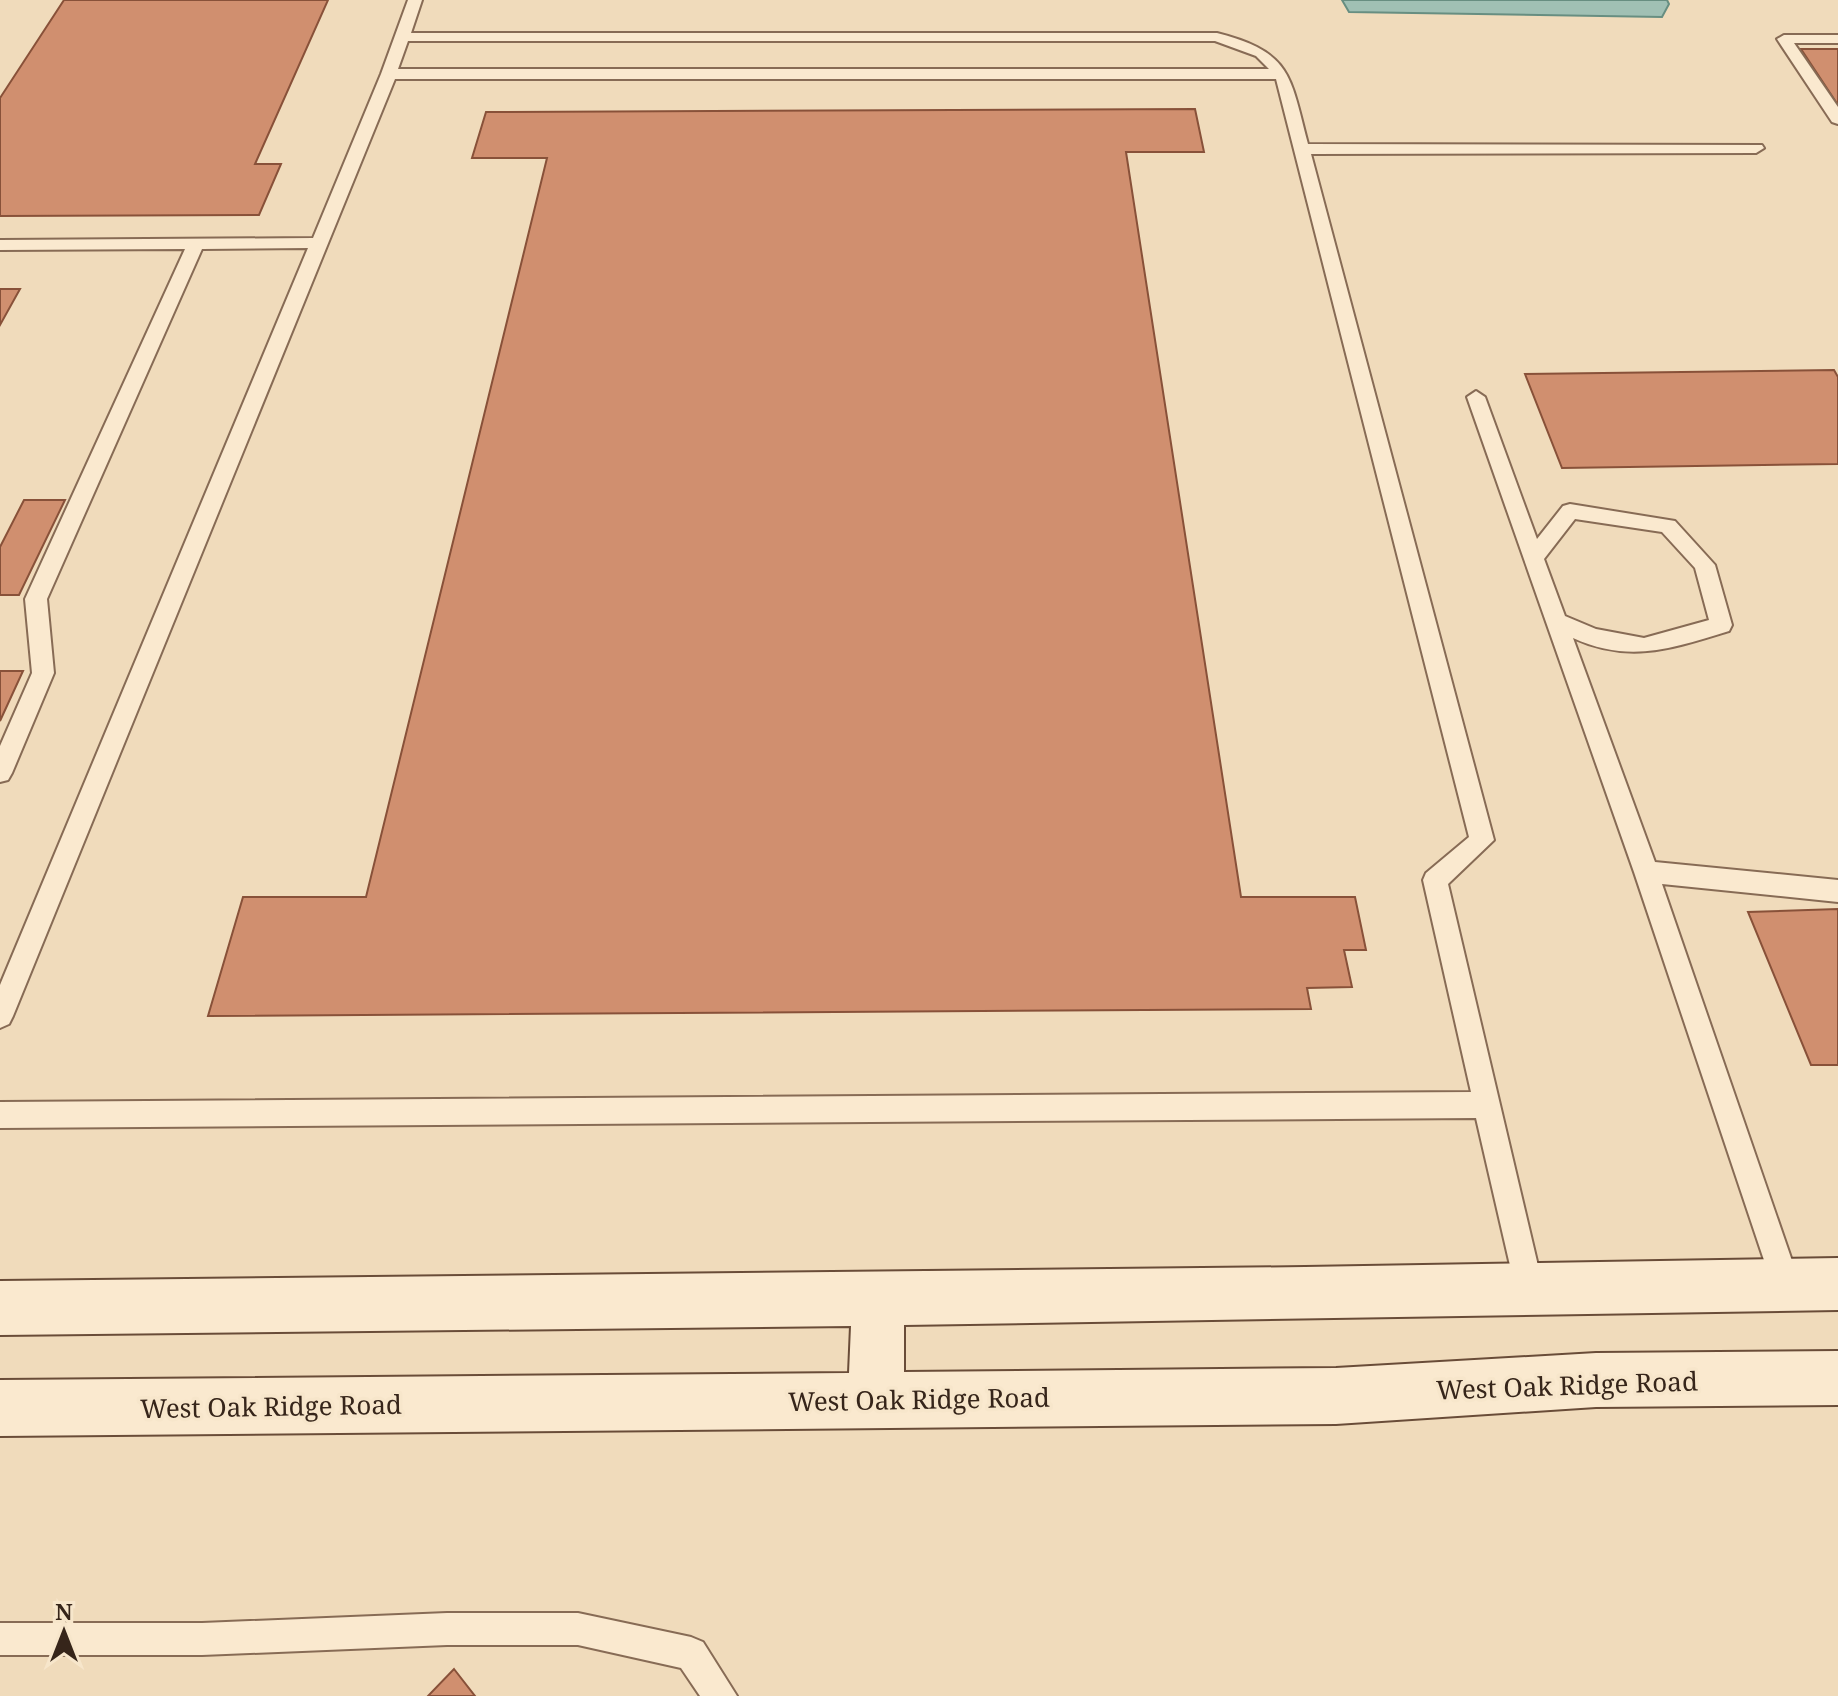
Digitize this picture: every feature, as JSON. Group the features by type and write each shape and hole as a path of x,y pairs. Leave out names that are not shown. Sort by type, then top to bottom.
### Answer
{"street":[{"path":"0,1308 1305,1294 1529,1287 1838,1284"},
{"path":"876,1399 878,1298"},
{"name":"West Oak Ridge Road","path":"0,1408 1336,1396 1596,1380 1838,1378"}],"lane":[{"path":"0,1016 389,74 415,0"},
{"path":"402,37 1217,37 1261,53 1282,74 1482,840 1435,880 1529,1287"},
{"path":"1838,39 1784,39 1838,119"},
{"path":"389,74 1282,74"},
{"path":"1301,149 1756,148"},
{"path":"0,245 319,243"},
{"path":"0,773 43,673 36,599 196,244"},
{"path":"1476,397 1559,622 1786,1284"},
{"path":"1535,556 1570,511 1668,526 1705,565 1721,625 1644,646 1592,637 1559,622"},
{"path":"1646,872 1838,891"},
{"path":"0,1115 1488,1105"},
{"path":"0,1639 202,1639 447,1629 578,1629 691,1654 720,1696"}],"shaded area":[{"path":"1342,0 1667,0 1669,4 1662,17 1349,12"}],"building":[{"path":"64,0 328,0 255,164 281,164 259,215 0,216 0,98"},
{"path":"1801,49 1838,49 1838,105"},
{"path":"1195,109 1204,152 1126,152 1241,897 1355,897 1366,950 1344,950 1352,987 1307,988 1311,1009 208,1016 243,897 366,897 547,158 472,158 486,112"},
{"path":"0,289 20,289 0,325"},
{"path":"1834,370 1838,377 1838,464 1562,468 1525,374"},
{"path":"24,500 65,500 19,595 0,595 0,547"},
{"path":"0,671 23,671 0,721"},
{"path":"1838,909 1838,1065 1811,1065 1748,912"},
{"path":"454,1669 475,1696 428,1696"}]}
